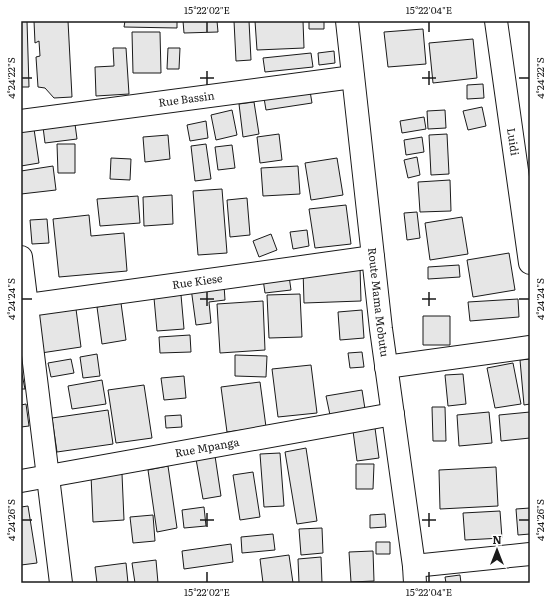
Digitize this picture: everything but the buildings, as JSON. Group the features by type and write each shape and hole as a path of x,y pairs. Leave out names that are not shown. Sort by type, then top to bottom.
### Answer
{"street":[{"name":"Route Mama Mobutu","path":"347,21 386,367 413,578"},
{"name":"Luidi","path":"496,21 530,263"},
{"name":"Rue Bassin","path":"21,121 353,77"},
{"path":"21,257 24,306 61,583"},
{"name":"Rue Kiese","path":"24,306 373,257"},
{"path":"386,367 530,347"},
{"name":"Rue Mpanga","path":"21,481 393,414"},
{"path":"413,578 530,554"}]}
